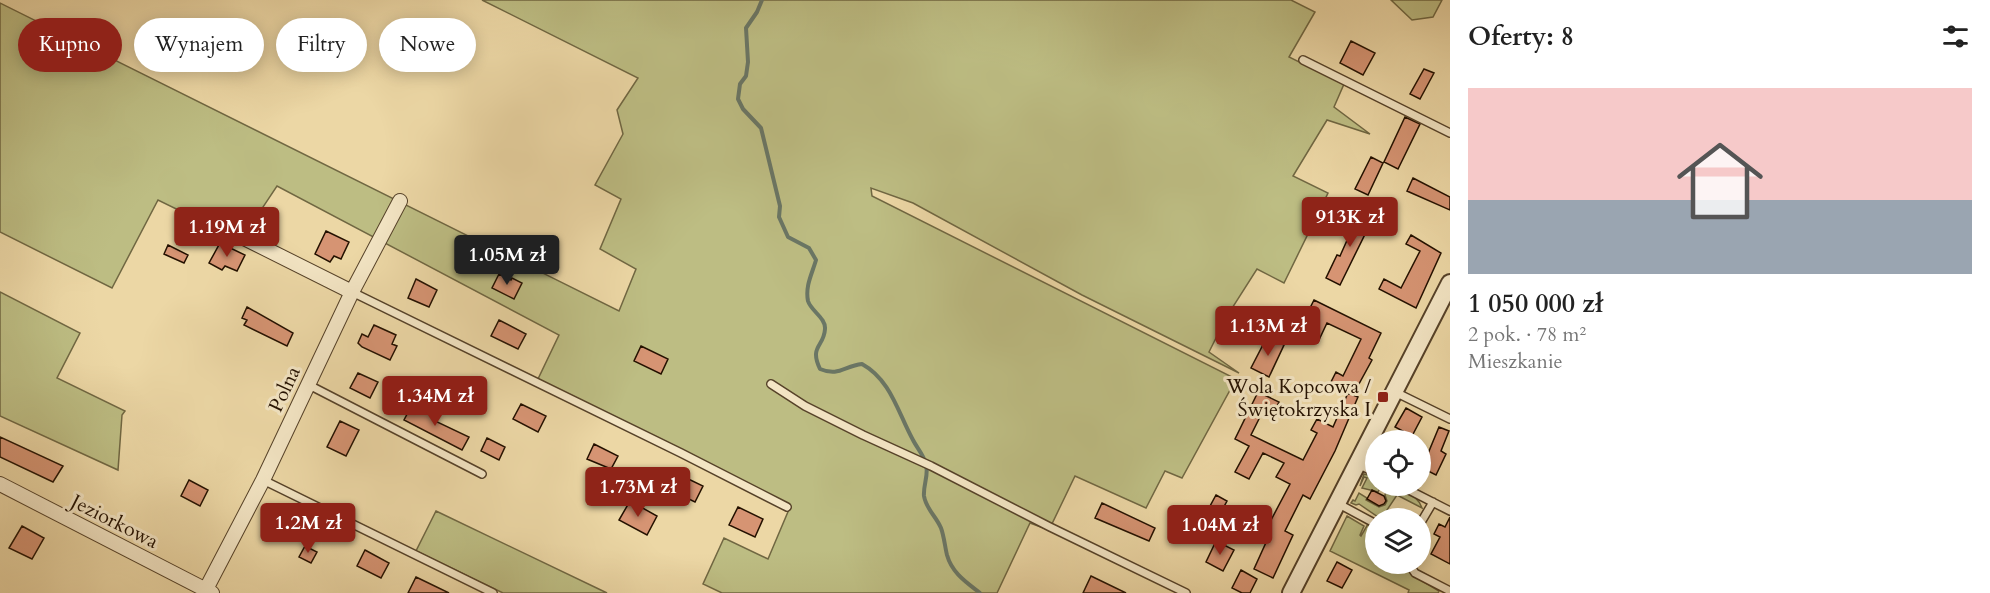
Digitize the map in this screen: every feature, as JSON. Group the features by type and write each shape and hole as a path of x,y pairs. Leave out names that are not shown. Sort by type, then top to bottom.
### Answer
{"street":[{"name":"Polna","path":"207,592 352,292 400,201"},
{"path":"237,235 352,292"},
{"path":"1291,593 1450,283"},
{"name":"Jeziorkowa","path":"0,484 207,592"}],"lane":[{"path":"1303,60 1450,133"},
{"path":"352,292 670,447 787,507"},
{"path":"308,384 482,474"},
{"path":"771,384 805,406 862,435 931,466 1186,593"},
{"path":"1395,392 1450,419"},
{"path":"1358,464 1365,468"},
{"path":"263,480 494,593"},
{"path":"1421,496 1450,511"},
{"path":"1429,508 1433,502"},
{"path":"1337,503 1365,518"},
{"path":"1417,574 1450,591"}],"green space":[{"path":"482,0 1291,0 1315,12 1289,57 1344,84 1334,107 1370,134 1327,120 1293,176 1328,193 1284,283 1257,269 1227,316 1209,352 1239,373 1082,295 913,203 871,188 872,196 1236,379 1182,478 1165,471 1146,508 1075,476 1049,530 1030,523 997,593 722,593 703,584 724,538 768,559 790,507 538,379 559,335 277,186 245,234 213,220 211,226 158,200 112,288 0,232 0,3 30,18 18,18 18,72 122,72 122,64 134,70 134,72 139,72 619,311 636,269 600,249 621,199 595,185 623,134 617,110 638,78"},
{"path":"1391,0 1442,0 1433,17 1412,20"},
{"path":"0,292 80,333 57,378 125,411 122,415 118,470 0,416"},
{"path":"1359,493 1379,507 1385,505 1387,501 1385,496 1396,496 1388,508 1365,508 1351,503 1355,501"},
{"path":"1399,496 1414,496 1422,508"},
{"path":"436,511 607,593 503,593 416,551"},
{"path":"1347,516 1364,526 1360,535 1365,529 1365,568 1330,551"},
{"path":"1377,574 1411,574 1439,591 1438,593 1408,593 1409,590"}],"building":[{"path":"1351,41 1375,53 1363,75 1340,63"},
{"path":"1424,69 1434,73 1420,99 1410,94"},
{"path":"1405,117 1420,124 1398,169 1384,162"},
{"path":"1371,157 1383,163 1368,195 1355,189"},
{"path":"1413,178 1450,197 1450,210 1407,191"},
{"path":"1361,209 1374,216 1340,285 1326,278 1337,255 1340,256"},
{"path":"326,231 349,242 341,259 334,256 330,262 315,254"},
{"path":"1411,235 1441,253 1416,308 1379,289 1384,279 1401,288 1420,251 1406,244"},
{"path":"220,243 245,255 237,271 225,266 222,270 209,263"},
{"path":"168,245 188,255 184,263 164,254"},
{"path":"499,274 522,283 514,299 492,288"},
{"path":"416,279 437,290 429,307 408,298"},
{"path":"1314,300 1381,333 1369,358 1372,360 1354,393 1331,382 1336,372 1343,376 1361,339 1327,323 1318,342 1298,332"},
{"path":"247,307 293,333 287,346 244,325 247,320 242,318"},
{"path":"499,320 526,334 518,349 491,336"},
{"path":"374,325 396,335 392,344 397,346 390,360 358,343 362,334 368,337"},
{"path":"1267,337 1284,345 1269,377 1251,368"},
{"path":"641,346 668,359 661,374 634,361"},
{"path":"358,373 378,382 370,398 350,388"},
{"path":"1258,392 1279,402 1274,412 1265,407 1251,435 1303,460 1317,433 1311,430 1317,419 1333,427 1348,393 1358,397 1335,451 1310,499 1303,495 1285,531 1293,535 1273,578 1254,569 1268,538 1241,524 1248,511 1270,522 1290,484 1276,477 1284,463 1263,453 1249,479 1235,472 1249,446 1235,439"},
{"path":"521,404 546,416 538,432 513,419"},
{"path":"412,405 437,417 435,421 469,437 462,450 404,420"},
{"path":"1406,408 1422,417 1415,430 1401,430 1395,427"},
{"path":"340,421 359,430 346,456 327,447"},
{"path":"1439,427 1449,431 1441,451 1446,454 1436,475 1431,472 1431,446"},
{"path":"0,437 63,466 53,482 0,457"},
{"path":"487,438 505,447 499,460 481,451"},
{"path":"594,444 618,456 611,469 587,459"},
{"path":"678,474 703,486 695,502 670,490"},
{"path":"189,480 208,490 200,506 181,496"},
{"path":"1216,495 1227,501 1214,525 1203,519"},
{"path":"1369,496 1384,496 1386,501 1379,506 1367,499"},
{"path":"630,501 657,516 647,535 619,520"},
{"path":"1102,503 1155,528 1149,541 1095,518"},
{"path":"738,507 763,519 755,537 729,525"},
{"path":"1450,517 1450,564 1431,554 1440,537 1434,534 1439,524 1445,527"},
{"path":"296,519 314,528 308,541 289,532"},
{"path":"22,526 44,538 32,559 9,548"},
{"path":"1216,541 1234,550 1223,571 1206,562"},
{"path":"305,546 317,552 311,563 299,557"},
{"path":"365,550 389,563 381,578 357,566"},
{"path":"1337,562 1352,570 1342,588 1327,581"},
{"path":"1241,570 1257,579 1250,593 1242,593 1232,588"},
{"path":"1091,576 1126,593 1083,593"},
{"path":"416,577 449,593 408,593"}],"waterway":[{"path":"762,0 746,28 748,62 746,76 740,84 738,99 743,109 761,128 780,206 779,217 788,237 809,248 816,260 809,280 807,296 810,305 825,325 824,335 816,351 817,361 820,369 832,372 862,364 872,371 887,388 925,460 927,468 925,501 941,528 949,561 960,577 980,593"}],"place":[{"name":"Wola Kopcowa / Świętokrzyska I","path":"1383,397"}]}
